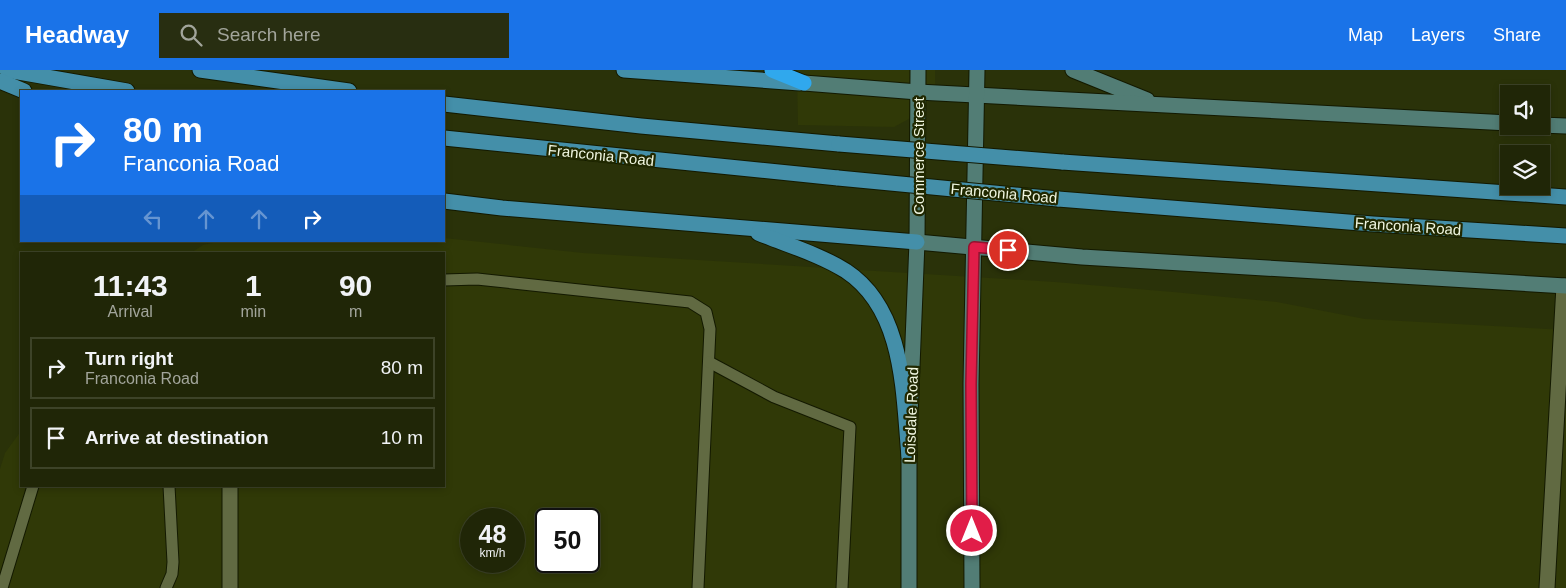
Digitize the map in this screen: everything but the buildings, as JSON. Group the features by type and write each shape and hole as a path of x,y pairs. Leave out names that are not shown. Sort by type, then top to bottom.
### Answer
{"highway":[{"path":"772,70 804,83"}],"main road":[{"path":"7,70 121,90"},
{"path":"200,70 342,90"},
{"path":"624,70 918,92 1500,123"},
{"name":"Commerce Street","path":"918,70 918,242"},
{"path":"972,588 971,384 976,70"},
{"path":"1073,70 1160,105"},
{"path":"0,80 22,90"},
{"path":"445,104 641,126 839,144 1388,186 1566,197"},
{"path":"1550,125 1566,126"},
{"name":"Franconia Road","path":"445,138 1058,198 1353,223 1566,236"},
{"path":"445,201 502,208 1082,257 1565,286"},
{"path":"743,228 827,260 856,280 872,297 891,334 898,360 909,456"},
{"name":"Loisdale Road","path":"909,588 909,456 918,242"}],"street":[{"path":"1547,588 1565,286"},
{"path":"230,487 230,588"}],"lane":[{"path":"445,280 477,279 690,302 700,306 706,312 709,321 709,362 698,588"},
{"path":"709,362 774,397 850,428 842,588"},
{"path":"2,588 34,487"},
{"path":"166,588 172,574 173,562 169,487"}],"shaded area":[{"path":"797,70 935,70 935,93 918,114 894,127 798,125"},
{"path":"445,238 583,253 1055,282 1277,302 1365,319 1566,330 1566,588 0,588 0,469 5,453 20,432 20,487 445,487 445,252 192,252 203,245 217,242 445,242"}],"route":[{"path":"972,531 971,384 974,247 1008,250"}]}
